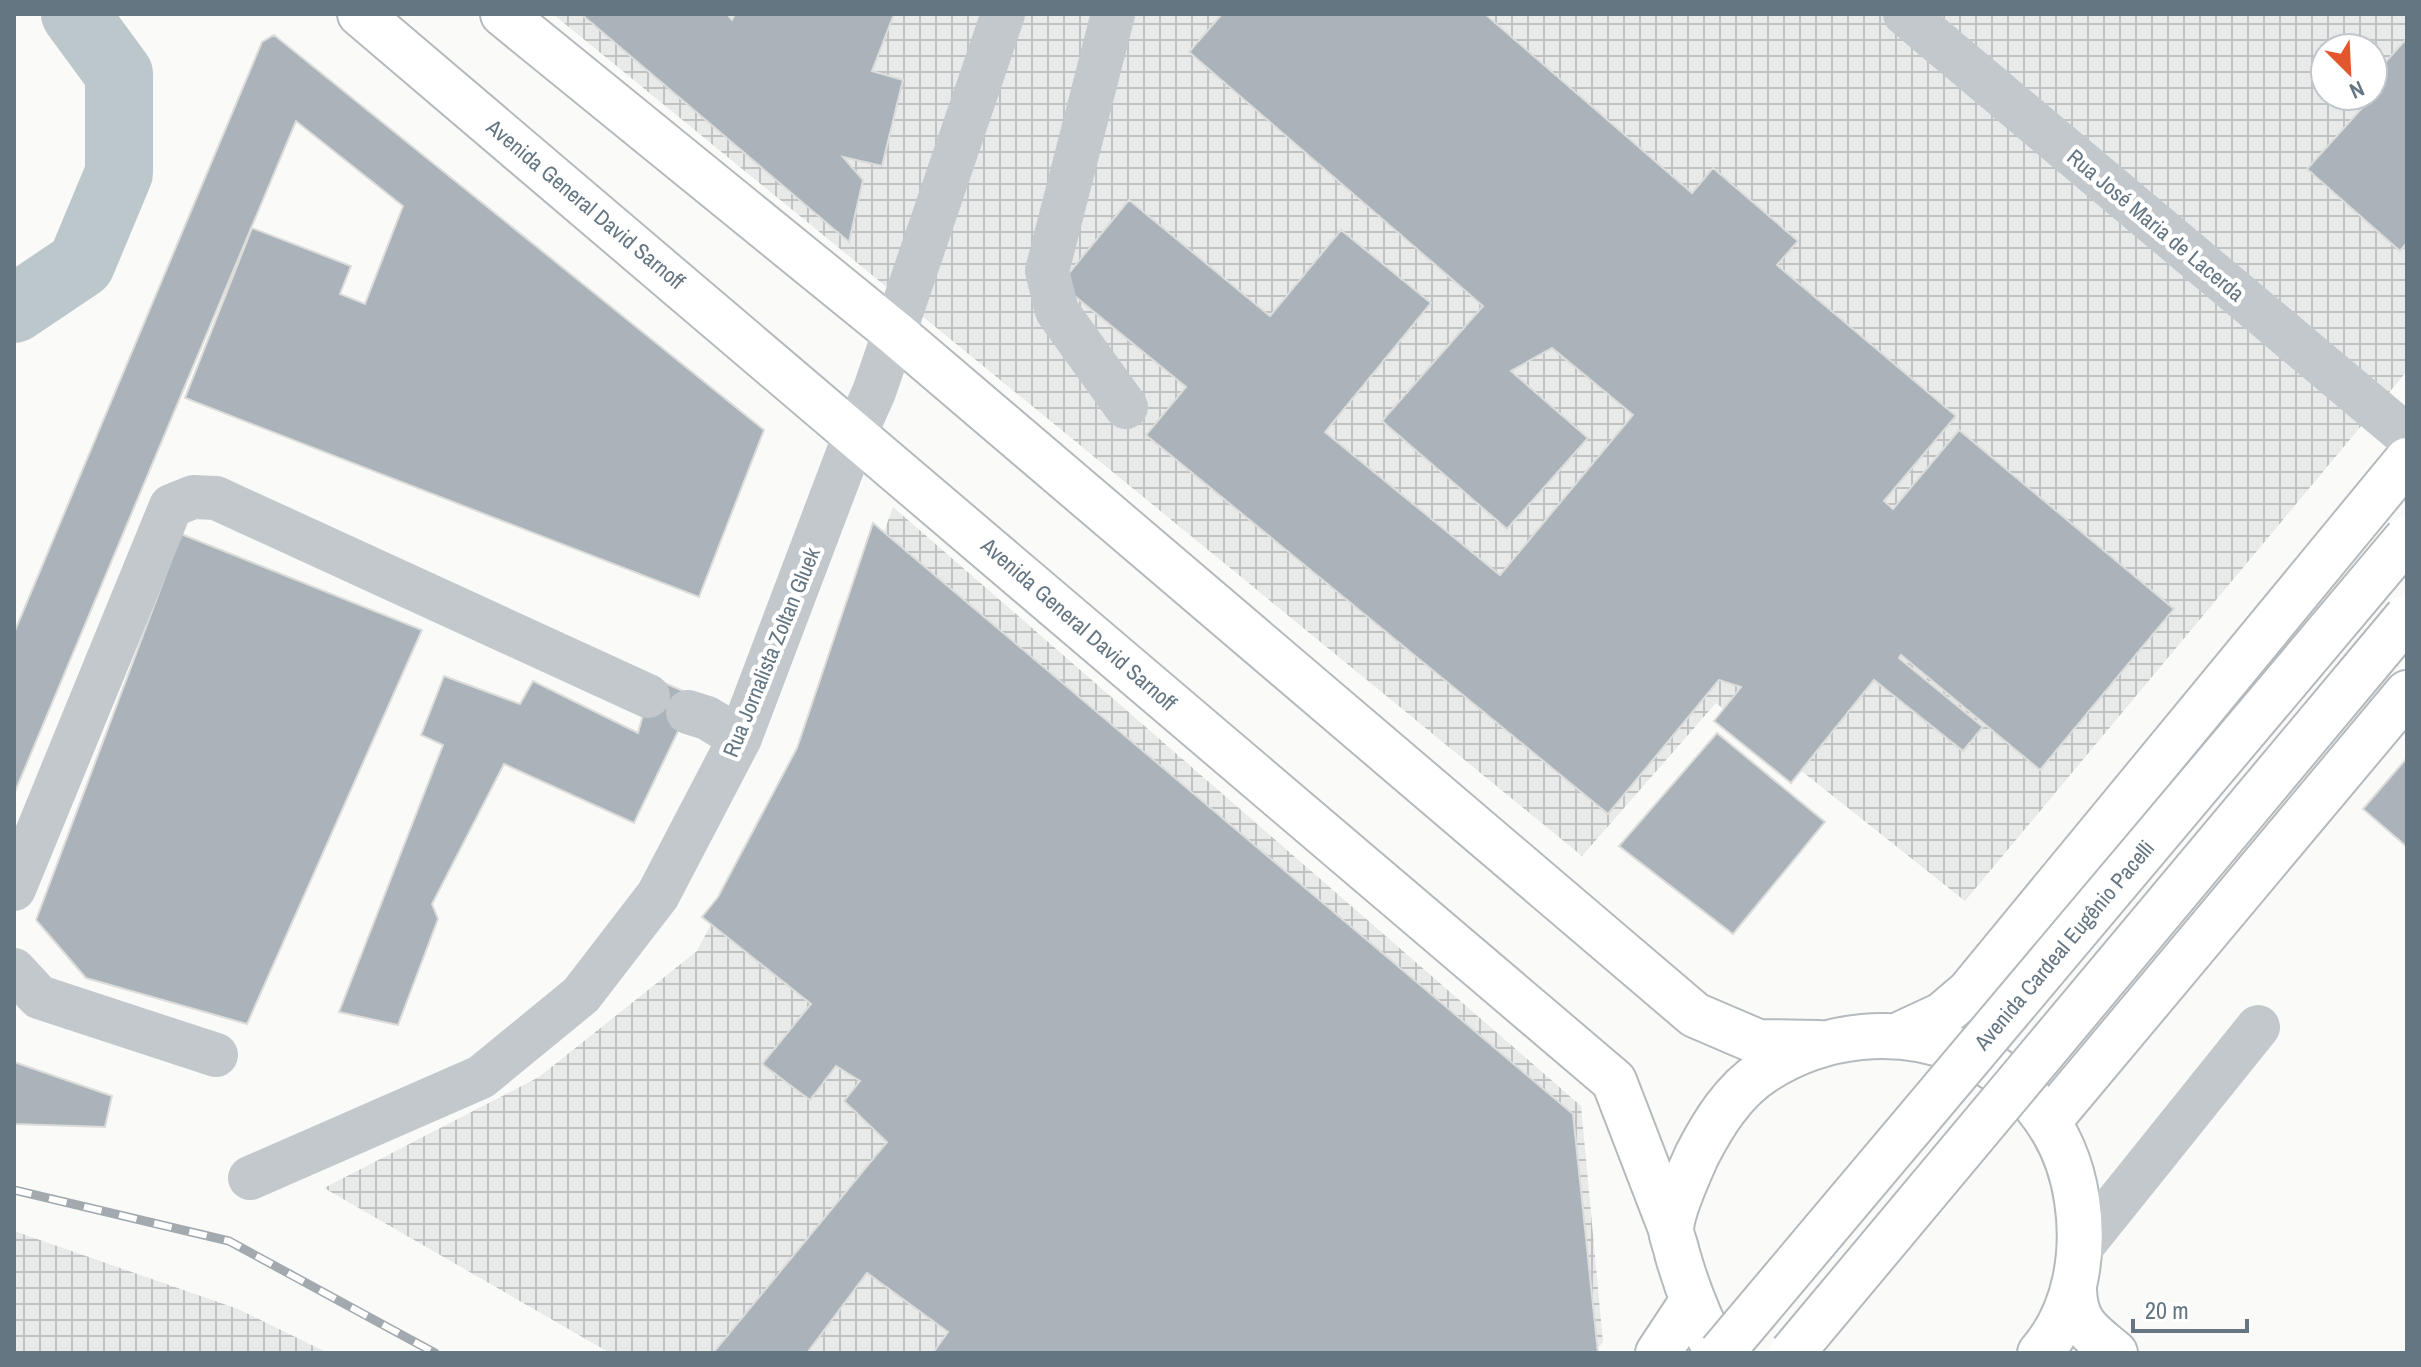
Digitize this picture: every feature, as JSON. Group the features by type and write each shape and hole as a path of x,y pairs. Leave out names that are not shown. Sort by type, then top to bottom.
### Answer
{"main road":[{"path":"323,14 422,66"},
{"path":"360,14 422,66"},
{"path":"503,14 895,333 1695,1015 1758,1042 1819,1043 1860,1035 1901,1034 1958,1048 2009,1078 2048,1122 2074,1175 2082,1232 2075,1312 2086,1328 2115,1353"},
{"name":"Avenida General David Sarnoff","path":"422,66 856,432 1614,1081 1671,1229 1691,1303 1719,1353"},
{"name":"Avenida Cardeal Eugênio Pacelli","path":"1901,1034 1942,1015 1969,992 2407,460"},
{"name":"Avenida Cardeal Eugênio Pacelli","path":"1719,1353 2407,538"},
{"path":"1792,1353 2407,617"},
{"path":"2048,1122 2407,693"},
{"path":"1671,1229 1688,1174 1717,1117 1762,1072 1819,1043"},
{"path":"2040,1353 2051,1341 2077,1270"},
{"path":"1658,1353 1691,1303"}],"street":[{"name":"Rua Jornalista Zoltan Gluek","path":"250,1178 481,1077 581,995 658,895 740,738 895,333 1003,14"},
{"path":"1113,14 1047,271 1057,311 1126,407"},
{"name":"Rua José Maria de Lacerda","path":"1905,14 2407,436"},
{"path":"14,889 171,506 193,497 216,498 668,704 707,718 740,738"},
{"path":"14,970 39,997 216,1055"},
{"path":"2077,1270 2258,1027"}],"shaded area":[{"path":"553,14 2407,14 2407,371 1965,901 1716,703 1582,856"},
{"path":"893,507 1581,1106 1603,1342 1594,1353 610,1353 324,1188 539,1077 697,951 813,728"},
{"path":"14,1231 238,1309 328,1353 14,1353"}],"building":[{"path":"581,14 727,14 732,20 735,14 894,14 872,71 903,80 882,166 843,157 863,180 849,242"},
{"path":"1222,14 1485,14 1692,193 1713,168 1798,241 1777,265 1956,416 1884,501 1893,509 1959,430 2174,609 2040,770 1901,655 1899,658 1983,727 1963,751 1874,680 1791,783 1714,721 1741,687 1719,680 1608,814 1146,435 1186,387 1060,284 1129,200 1270,316 1341,230 1431,303 1325,432 1500,575 1633,415 1552,348 1511,371 1588,438 1507,529 1382,421 1483,306 1189,52"},
{"path":"274,35 764,430 699,597 185,398 252,228 351,266 340,294 365,304 403,206 296,121 14,794 14,633 262,42"},
{"path":"2407,38 2407,243 2400,251 2307,169 2358,112 2389,112 2389,58"},
{"path":"873,523 1573,1114 1598,1353 933,1353 948,1332 867,1273 807,1353 713,1353 887,1142 844,1101 860,1081 836,1066 810,1100 762,1064 811,1004 702,917 718,897 797,748"},
{"path":"181,534 422,630 247,1024 86,978 36,920"},
{"path":"444,676 520,704 533,681 638,733 653,678 695,696 634,823 504,764 432,904 438,919 398,1025 339,1012 443,745 421,735"},
{"path":"1717,733 1825,822 1733,934 1619,846"},
{"path":"2407,758 2407,847 2363,809"},
{"path":"14,1062 112,1096 105,1127 14,1124"}],"waterway":[{"path":"14,309 81,264 119,173 119,74 75,14"}],"railway":[{"path":"14,1190 229,1241 435,1353"}]}
